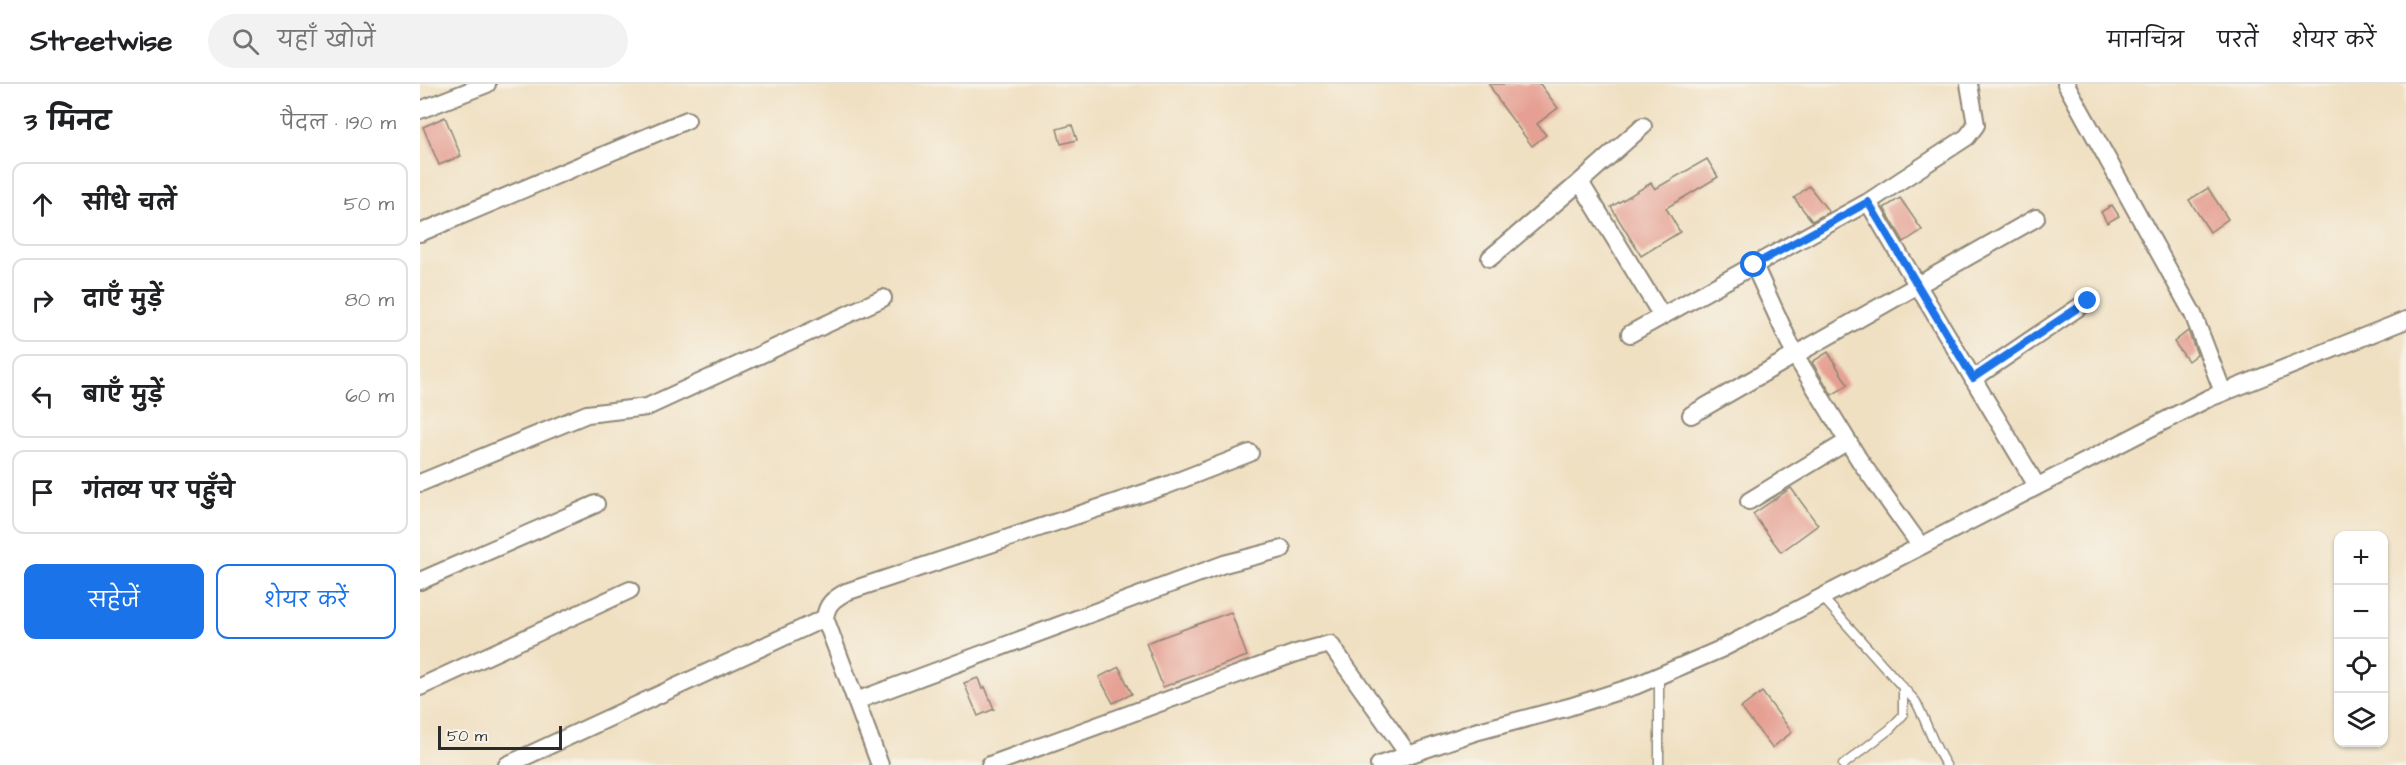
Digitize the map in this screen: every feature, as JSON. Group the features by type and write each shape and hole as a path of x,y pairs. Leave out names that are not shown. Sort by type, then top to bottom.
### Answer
{"street":[{"path":"420,110 487,84"},
{"path":"1630,334 1868,202 1967,137 1976,125 1969,84"},
{"path":"2066,84 2193,314 2223,392"},
{"path":"420,233 687,120"},
{"path":"1490,258 1643,126"},
{"path":"1580,182 1662,316"},
{"path":"1868,202 2037,486"},
{"path":"1690,415 2036,218"},
{"path":"1754,265 1795,355 1848,441 1920,545"},
{"path":"420,483 587,414 647,407 883,298"},
{"path":"1973,378 2088,301"},
{"path":"1379,765 1475,732 1569,707 1635,686 1721,649 1920,545 2223,392 2406,320"},
{"path":"1749,501 1848,441"},
{"path":"880,765 825,618 826,607 833,600 846,592 1166,486 1250,453"},
{"path":"420,581 596,504"},
{"path":"856,700 1224,564 1282,549"},
{"path":"420,687 630,590"},
{"path":"507,765 825,618"},
{"path":"990,765 1285,657 1330,644 1408,754"}],"lane":[{"path":"1822,596 1903,686 1924,717 1930,735 1946,765"},
{"path":"1659,675 1659,765"},
{"path":"1843,765 1890,729 1903,715 1903,686"}],"building":[{"path":"1489,84 1540,84 1558,108 1537,124 1546,135 1532,146"},
{"path":"445,117 461,156 439,165 423,127"},
{"path":"1072,125 1077,140 1061,144 1057,129"},
{"path":"1707,159 1718,177 1666,208 1680,232 1641,256 1611,207 1651,183 1655,189"},
{"path":"1809,186 1829,212 1812,221 1794,198"},
{"path":"2208,188 2228,219 2210,232 2189,200"},
{"path":"1900,198 1922,230 1904,242 1884,208"},
{"path":"2112,205 2119,216 2107,223 2101,212"},
{"path":"2188,331 2197,354 2188,361 2174,342"},
{"path":"1828,352 1848,385 1832,395 1812,362"},
{"path":"1791,488 1818,525 1781,552 1753,514"},
{"path":"1231,612 1247,656 1163,687 1146,643"},
{"path":"1119,667 1132,694 1113,703 1099,677"},
{"path":"978,678 982,689 985,687 994,709 978,716 964,683"},
{"path":"1762,692 1792,732 1772,748 1741,708"}],"route":[{"path":"1754,265 1868,202 1973,378 2088,301"}]}
